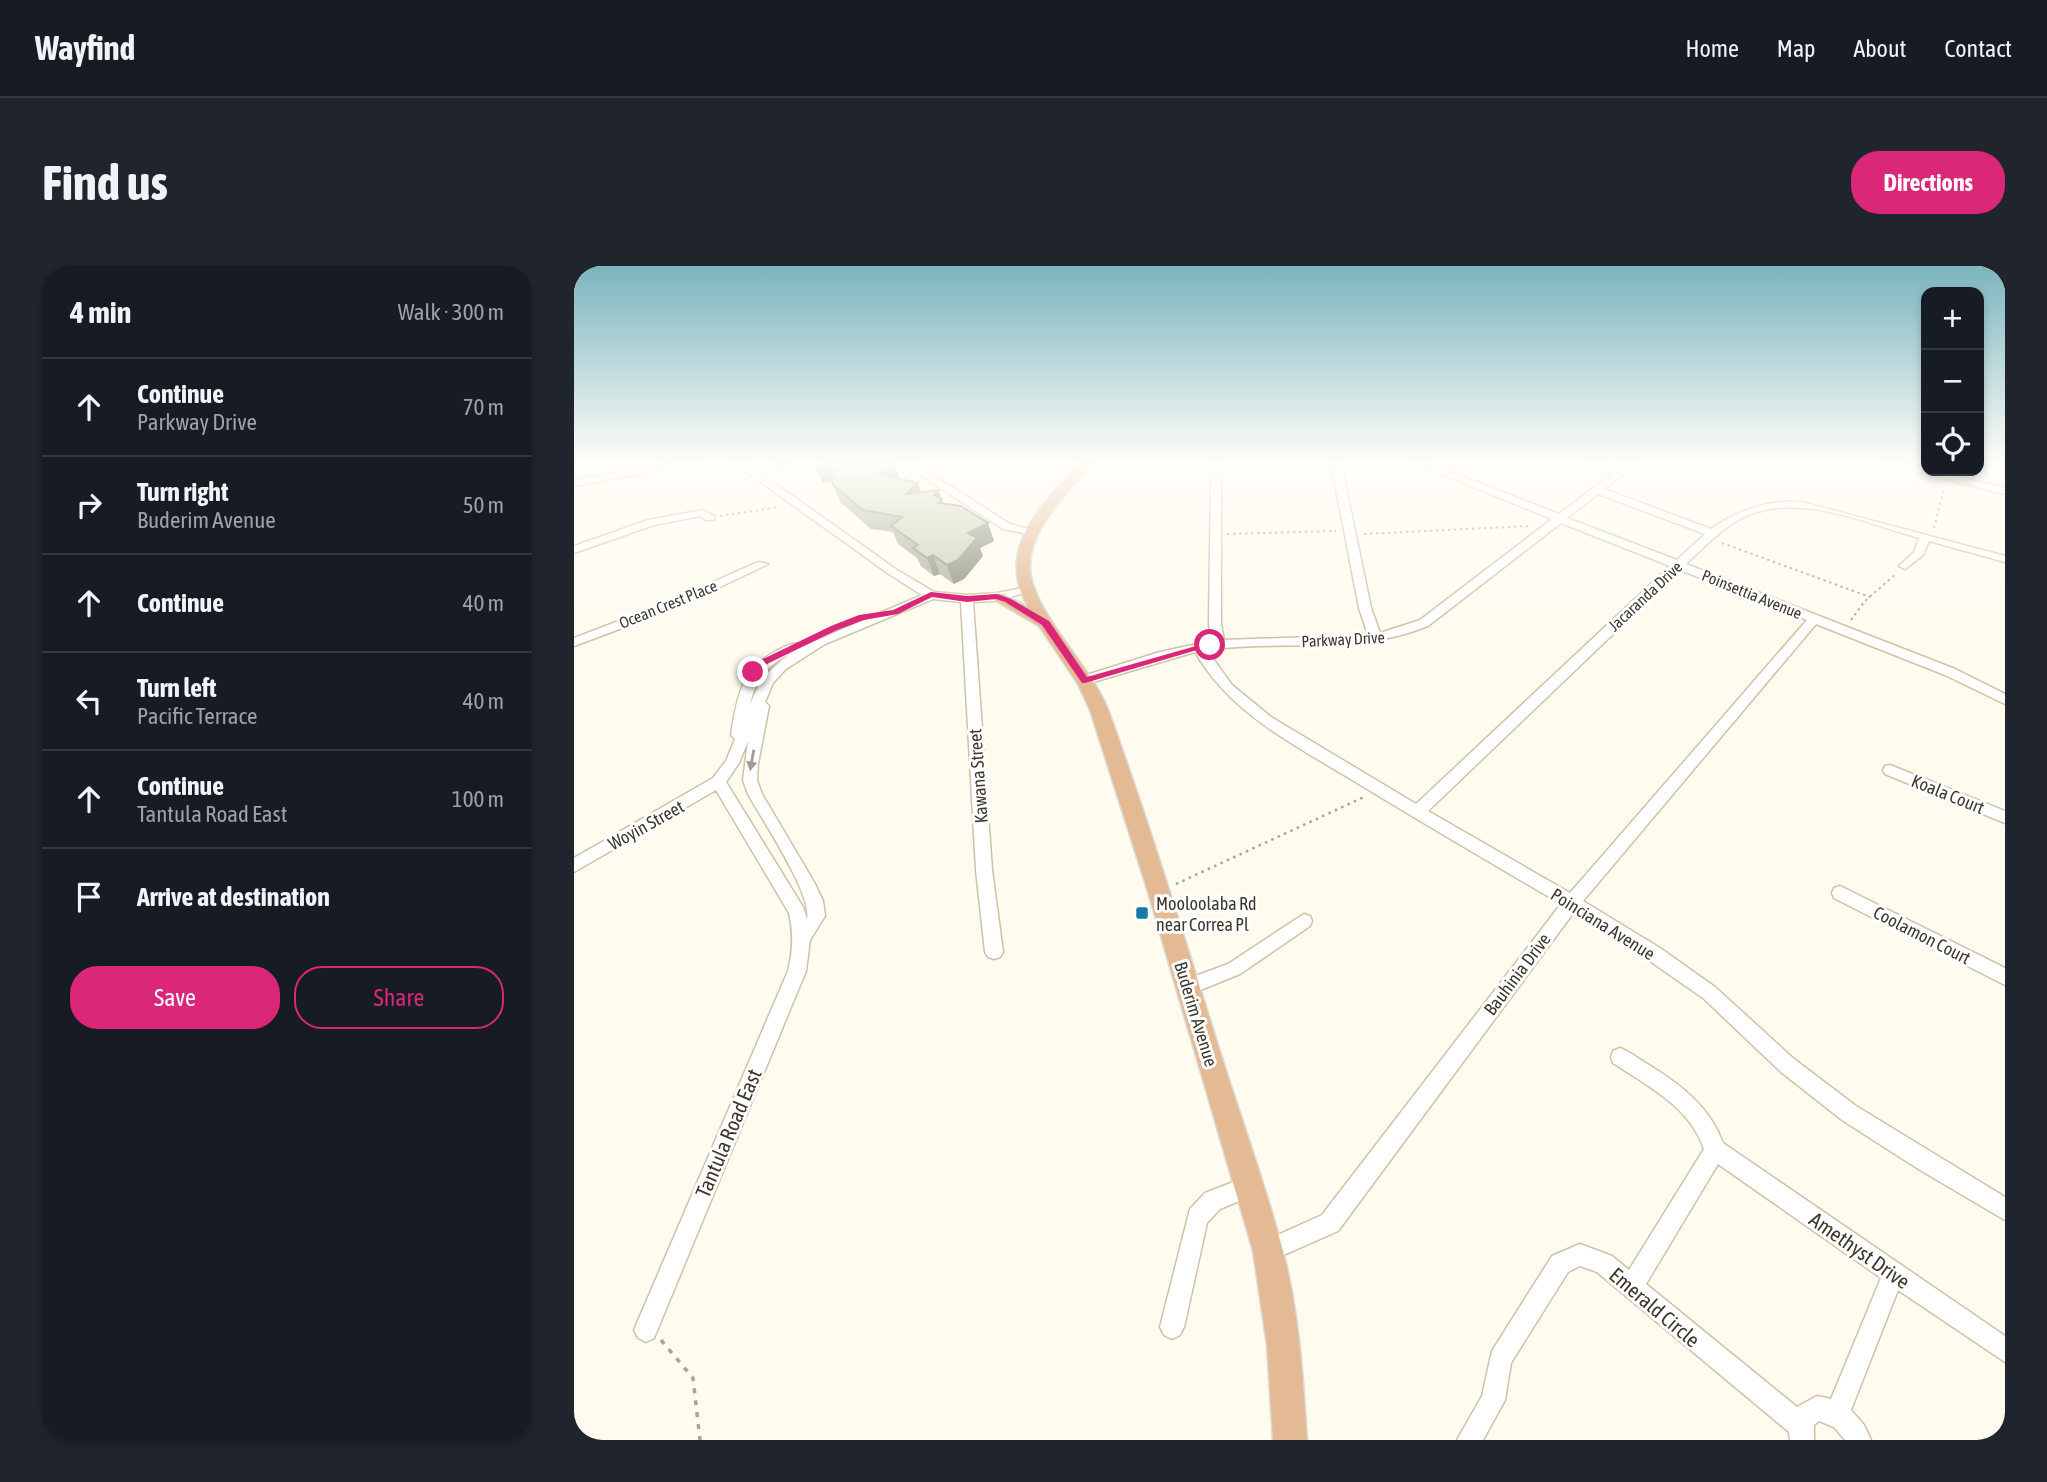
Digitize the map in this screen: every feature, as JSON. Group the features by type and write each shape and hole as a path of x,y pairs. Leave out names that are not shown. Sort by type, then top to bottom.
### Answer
{"main road":[{"name":"Buderim Avenue","path":"1044,518 1033,532 1022,563 1028,590 1045,623 1085,680 1100,710 1188,987 1268,1251 1283,1332 1290,1440"},
{"path":"997,597 1045,623"}],"street":[{"path":"574,550 652,522 676,518"},
{"path":"816,518 893,572 931,595 967,599 997,597 1028,590"},
{"path":"992,518 1007,527 1033,532"},
{"path":"1216,518 1215,624 1218,644"},
{"path":"1347,518 1365,608 1374,638"},
{"name":"Poinsettia Avenue","path":"1557,518 1950,672 2005,700"},
{"path":"1666,518 1709,535"},
{"name":"Jacaranda Drive","path":"1416,813 1709,535 1737,518"},
{"name":"Jacaranda Drive","path":"1856,518 2005,559"},
{"name":"Parkway Drive","path":"1085,680 1218,644 1398,635 1424,623 1560,519"},
{"path":"1905,566 1919,553 1928,538"},
{"name":"Ocean Crest Place","path":"574,642 672,605 762,564"},
{"path":"804,935 797,912 718,782 727,773 774,672 792,658 855,625 895,612 931,595"},
{"name":"Kawana Street","path":"967,599 984,870 994,952"},
{"path":"740,744 738,731 744,701 750,677 758,667 845,623 871,615 895,612"},
{"name":"Bauhinia Drive","path":"1268,1251 1330,1223 1571,903 1814,619"},
{"name":"Poinciana Avenue","path":"1199,647 1213,671 1247,707 1416,813 1571,903 1696,983 1802,1078 1896,1143 2005,1209"},
{"name":"Tantula Road East","path":"646,1330 797,971 804,935 816,920 817,909 803,876 755,794 750,780 761,719 762,693"},
{"name":"Koala Court","path":"1890,770 2005,817"},
{"name":"Woyin Street","path":"574,866 718,782"},
{"name":"Coolamon Court","path":"1840,893 2005,977"},
{"path":"1188,987 1234,969 1304,921"},
{"path":"1620,1057 1695,1109 1710,1130 1715,1150 1632,1287"},
{"name":"Amethyst Drive","path":"1715,1150 2005,1350"},
{"path":"1172,1326 1202,1210 1219,1198 1249,1187"},
{"name":"Emerald Circle","path":"1469,1440 1493,1400 1500,1359 1560,1265 1580,1255 1604,1264 1802,1433"},
{"path":"1837,1414 1894,1273"},
{"path":"1802,1433 1804,1417 1817,1408 1837,1414 1846,1421 1859,1440"}],"path":[{"path":"1928,538 1932,518"},
{"path":"1363,534 1526,526 1535,528"},
{"path":"1216,533 1336,531"},
{"path":"1709,535 1870,597"},
{"path":"1842,629 1870,597 1905,566"},
{"path":"1158,892 1380,790"},
{"path":"646,1330 663,1342 693,1378 700,1440"}],"building":[{"path":"901,518 980,518 988,523 968,533 977,538 958,560 947,565 933,555 927,558 913,548 918,545 891,526"}],"place":[{"name":"Mooloolaba Rd near Correa Pl","path":"1142,913"}],"route":[{"path":"753,672 764,662 834,628 862,617 895,612 931,595 967,599 997,597 1008,600 1045,623 1085,680 1210,645"}]}
